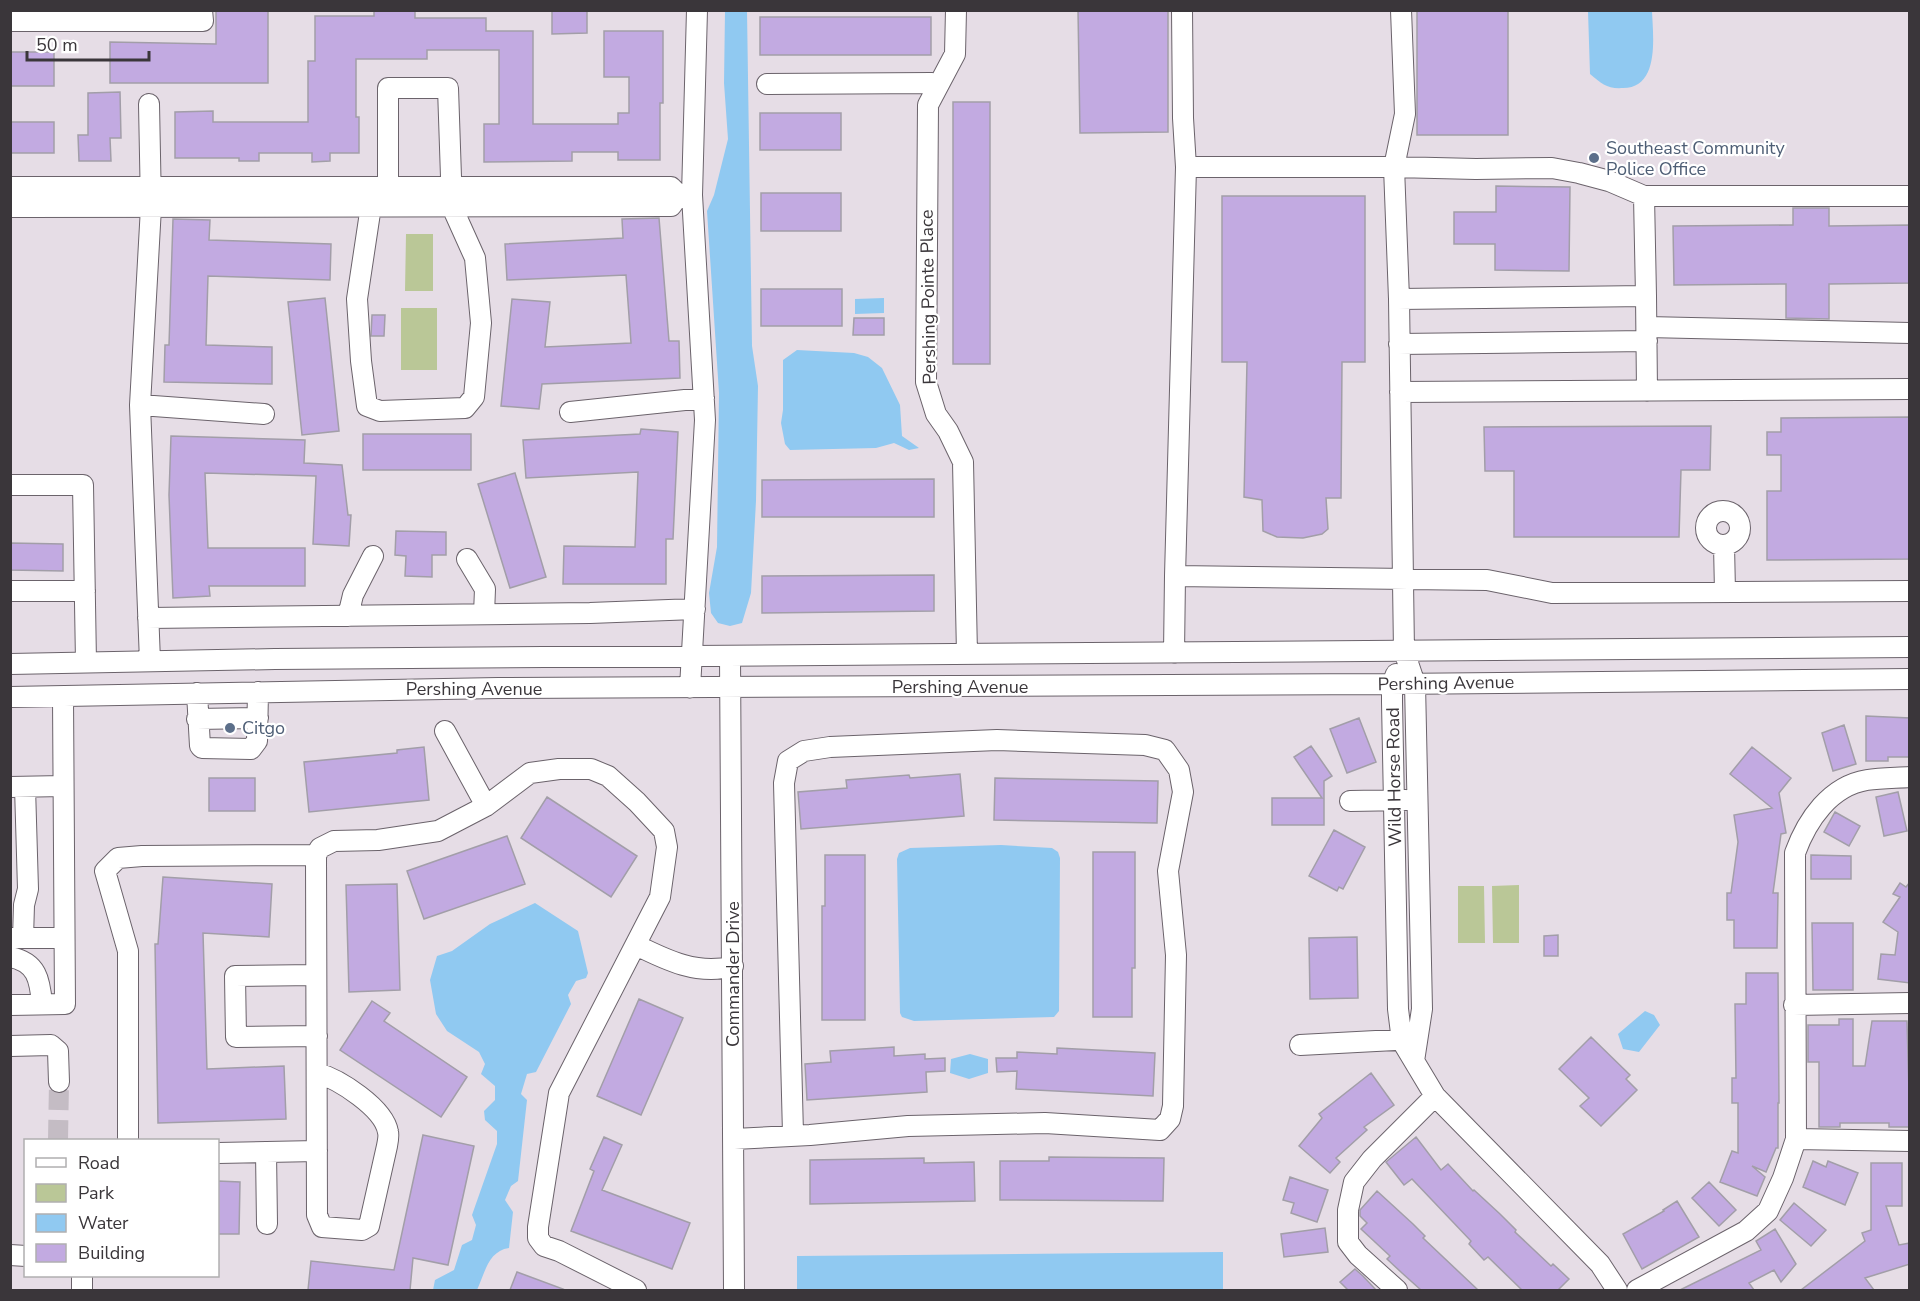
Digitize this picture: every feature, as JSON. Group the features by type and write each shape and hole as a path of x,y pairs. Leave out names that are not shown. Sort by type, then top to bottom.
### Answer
{"street":[{"path":"10,21 123,16 203,21 202,10"},
{"path":"690,688 705,420 686,195 697,10"},
{"name":"Pershing Pointe Place","path":"956,10 954,54 928,105 926,382 936,414 948,431 963,462 967,654"},
{"path":"1174,653 1186,167 1182,10"},
{"path":"1401,10 1405,114 1394,167 1400,344 1404,651"},
{"path":"767,84 932,83 935,92"},
{"path":"388,88 448,88 452,197 475,258 480,323 474,397 465,408 380,411 368,406 360,361 357,299 383,199 388,88"},
{"path":"149,104 151,207 140,405 150,661"},
{"path":"1186,167 1552,168 1599,178 1644,196 1910,196"},
{"path":"10,187 150,187 383,199"},
{"path":"10,207 151,207 452,197 671,207 686,195"},
{"path":"1644,196 1647,391"},
{"path":"1399,299 1646,296"},
{"path":"1400,344 1647,334 1910,333"},
{"path":"1400,392 1910,389"},
{"path":"570,412 704,398"},
{"path":"140,405 264,414"},
{"path":"10,485 83,485 86,662"},
{"path":"1724,545 1725,592"},
{"path":"348,616 353,595 373,556"},
{"path":"467,559 485,590 484,614"},
{"path":"1175,576 1487,580 1552,594 1910,591"},
{"path":"10,591 85,591"},
{"path":"148,618 694,609"},
{"name":"Pershing Avenue","path":"10,664 1910,647"},
{"name":"Wild Horse Road","path":"1404,651 1415,684 1422,1008 1410,1040"},
{"name":"Wild Horse Road","path":"1404,651 1392,684 1398,1008 1410,1040 1414,1061 1436,1096 1600,1264 1617,1290"},
{"name":"Commander Drive","path":"730,657 734,1290"},
{"name":"Pershing Avenue","path":"10,697 258,692 1910,679"},
{"path":"197,693 198,742 202,748 250,749 257,741 258,692"},
{"path":"10,1005 65,1004 63,697"},
{"path":"197,719 258,718"},
{"path":"445,731 486,806"},
{"path":"734,1139 802,1134 908,1126 1045,1123 1160,1130 1170,1119 1173,1106 1176,955 1168,871 1183,792 1179,770 1165,750 1145,745 997,740 831,747 804,751 788,761 784,783 792,1090 802,1134"},
{"path":"317,1073 338,1082 377,1111 388,1133 369,1226 362,1230 322,1227 317,1215 316,855 320,848 334,841 378,840 438,831 486,806 530,773 559,769 591,769 608,776 664,831 667,847 660,897 559,1093 538,1238 544,1246 559,1251 636,1290"},
{"path":"1637,1290 1746,1231 1768,1211 1783,1178 1796,1139 1795,853 1801,836 1818,808 1840,790 1865,780 1910,777"},
{"path":"13,949 17,905 28,889 18,787 63,786"},
{"path":"1350,801 1418,800"},
{"path":"128,1139 128,951 105,870 118,858 142,856 316,855"},
{"path":"13,949 64,938"},
{"path":"636,945 665,960 690,967 719,970 733,966"},
{"path":"13,949 35,972 40,986 42,1004"},
{"path":"316,975 235,976 236,1037 317,1036"},
{"path":"1794,1005 1910,1003"},
{"path":"1300,1045 1410,1040"},
{"path":"10,1046 51,1046 58,1051 59,1082"},
{"path":"1397,1290 1358,1255 1348,1242 1348,1210 1354,1182 1372,1159 1436,1096"},
{"path":"1796,1139 1910,1141"},
{"path":"219,1153 317,1151"},
{"path":"266,1152 267,1224"}],"green space":[{"path":"406,234 433,234 433,291 405,291"},
{"path":"401,308 437,308 437,370 401,370"},
{"path":"1519,885 1519,943 1493,943 1492,886"},
{"path":"1458,886 1484,886 1485,943 1458,943"}],"water":[{"path":"725,11 747,11 752,346 758,386 756,501 751,593 742,623 730,626 718,623 711,613 709,593 717,547 719,393 707,211 714,195 728,139 724,83"},
{"path":"1588,11 1652,11 1652,59 1649,70 1635,86 1609,87 1590,74"},
{"path":"884,298 884,313 855,314 855,299"},
{"path":"797,350 854,353 868,357 882,368 900,405 902,436 919,448 909,450 894,443 876,448 790,450 785,444 781,423 783,360"},
{"path":"1001,845 1052,848 1058,852 1060,858 1059,1011 1054,1017 914,1021 902,1017 900,1013 897,859 899,853 910,848"},
{"path":"535,903 578,931 588,973 586,978 576,981 568,995 571,1004 536,1072 527,1074 521,1094 527,1100 518,1181 511,1186 505,1200 513,1212 509,1248 496,1253 492,1258 477,1290 433,1290 435,1280 454,1270 462,1245 472,1240 476,1225 472,1215 497,1144 497,1131 485,1120 484,1111 495,1100 495,1086 481,1074 485,1064 479,1052 447,1031 436,1014 430,980 437,956 452,951 490,924"},
{"path":"1645,1011 1654,1015 1660,1025 1639,1052 1623,1049 1618,1034"},
{"path":"970,1054 988,1059 988,1073 969,1079 950,1073 951,1059"},
{"path":"1223,1252 1223,1290 797,1290 797,1256"}],"building":[{"path":"216,10 268,10 268,83 110,83 110,42 216,44"},
{"path":"374,10 415,10 415,18 486,18 486,31 533,31 533,124 618,124 618,113 629,113 629,77 604,77 604,31 663,31 660,160 618,160 618,152 572,152 572,161 484,162 484,124 499,124 499,50 427,50 427,59 356,59 356,117 359,117 359,153 330,153 330,161 312,162 312,153 259,153 259,161 239,161 239,158 175,158 175,112 213,111 213,122 308,122 308,61 315,61 315,16 374,16"},
{"path":"552,10 587,10 587,33 552,34"},
{"path":"1078,10 1168,10 1168,132 1080,133"},
{"path":"1417,10 1508,10 1508,135 1417,135"},
{"path":"760,17 931,17 931,55 760,55"},
{"path":"10,52 54,52 54,86 10,86"},
{"path":"120,92 121,138 110,138 111,161 79,161 78,135 88,135 88,93"},
{"path":"953,102 990,102 990,364 953,364"},
{"path":"760,113 841,113 841,150 760,150"},
{"path":"10,122 54,122 54,153 10,153"},
{"path":"1496,186 1570,187 1569,271 1495,270 1495,244 1454,244 1454,212 1496,212"},
{"path":"761,193 841,193 841,231 761,231"},
{"path":"1222,196 1365,196 1365,362 1342,362 1341,498 1326,498 1328,529 1322,534 1303,538 1277,537 1263,531 1262,500 1244,497 1247,362 1222,362"},
{"path":"1793,208 1829,208 1829,226 1910,225 1910,283 1829,284 1829,319 1786,318 1786,284 1674,285 1673,226 1793,225"},
{"path":"659,218 669,341 679,341 680,378 542,384 539,409 501,406 512,299 550,302 545,347 631,343 626,275 507,280 505,244 623,238 622,219"},
{"path":"173,219 210,220 209,240 331,244 330,280 208,276 206,345 272,347 272,384 164,382 165,345 169,345"},
{"path":"761,289 842,289 842,326 761,326"},
{"path":"325,298 339,431 302,435 288,302"},
{"path":"372,315 385,315 384,336 371,336"},
{"path":"854,318 884,318 884,335 853,335"},
{"path":"1910,417 1910,559 1767,560 1767,491 1781,491 1781,455 1767,455 1767,432 1781,432 1781,418"},
{"path":"1711,426 1710,470 1681,470 1679,537 1514,537 1514,471 1485,471 1484,427"},
{"path":"641,429 678,432 673,539 666,539 666,584 563,584 564,546 635,547 638,472 526,478 523,440 640,434"},
{"path":"363,434 471,434 471,470 363,470"},
{"path":"171,436 305,440 304,463 342,465 348,515 351,515 349,546 313,544 316,476 205,473 208,548 305,548 305,586 209,586 210,596 173,598 169,495"},
{"path":"515,473 546,577 510,588 478,484"},
{"path":"934,479 934,517 762,517 762,480"},
{"path":"396,531 446,532 446,555 432,555 432,577 405,576 406,556 395,555"},
{"path":"10,543 63,544 63,571 10,570"},
{"path":"934,575 934,611 762,613 762,576"},
{"path":"1866,716 1910,718 1910,757 1888,757 1888,761 1866,761"},
{"path":"1359,718 1376,762 1347,773 1330,729"},
{"path":"1844,725 1856,764 1833,771 1822,733"},
{"path":"1311,746 1332,776 1324,781 1324,825 1272,825 1272,798 1322,798 1294,757"},
{"path":"424,747 429,800 309,812 304,762 397,753 397,750"},
{"path":"1752,747 1791,778 1779,793 1786,833 1781,834 1773,893 1778,893 1777,948 1734,948 1734,920 1727,920 1727,893 1731,893 1738,842 1734,815 1772,808 1730,774"},
{"path":"960,774 964,816 801,829 798,792 847,788 846,780"},
{"path":"209,778 255,778 255,811 209,811"},
{"path":"995,778 1158,781 1157,823 994,820"},
{"path":"1898,792 1907,831 1884,836 1876,797"},
{"path":"547,797 637,856 611,897 521,838"},
{"path":"1835,812 1860,826 1849,846 1824,832"},
{"path":"1334,830 1365,847 1343,889 1339,887 1337,891 1309,876"},
{"path":"507,836 525,884 424,919 407,871"},
{"path":"1093,852 1135,852 1135,968 1132,968 1132,1017 1093,1017"},
{"path":"825,855 865,855 865,1020 822,1020 822,906 825,906"},
{"path":"1811,855 1851,856 1851,879 1811,879"},
{"path":"163,877 272,884 269,937 203,933 207,1069 284,1066 286,1119 158,1123 155,944 158,944"},
{"path":"1910,882 1910,983 1878,979 1881,954 1895,955 1898,932 1883,922 1900,897 1893,894 1900,883 1906,887"},
{"path":"397,884 400,990 349,992 346,885"},
{"path":"1812,923 1853,923 1853,990 1813,990"},
{"path":"1558,935 1558,956 1544,956 1544,936"},
{"path":"1357,937 1358,998 1310,999 1309,938"},
{"path":"1746,973 1778,973 1778,1148 1766,1172 1752,1166 1765,1177 1757,1196 1720,1182 1732,1151 1738,1153 1738,1103 1732,1103 1732,1078 1736,1078 1735,1004 1746,1004"},
{"path":"639,999 683,1018 641,1115 597,1096"},
{"path":"372,1001 390,1013 384,1021 467,1077 441,1117 340,1050"},
{"path":"1839,1019 1853,1019 1853,1066 1865,1066 1872,1021 1907,1021 1910,1127 1889,1127 1889,1123 1840,1123 1840,1127 1819,1127 1819,1062 1808,1062 1808,1025 1839,1025"},
{"path":"1591,1037 1630,1075 1626,1079 1637,1090 1601,1126 1580,1106 1589,1098 1559,1069"},
{"path":"894,1047 894,1056 925,1054 925,1059 945,1058 945,1071 926,1072 927,1092 807,1100 805,1064 831,1062 830,1051"},
{"path":"1057,1048 1155,1053 1153,1096 1016,1089 1017,1071 997,1072 996,1058 1017,1058 1017,1052 1057,1054"},
{"path":"1371,1073 1394,1105 1364,1127 1367,1130 1336,1158 1340,1162 1330,1173 1299,1146 1322,1118 1319,1114"},
{"path":"423,1135 474,1146 448,1265 413,1258 410,1290 308,1290 311,1261 394,1270"},
{"path":"604,1137 622,1145 602,1190 690,1223 672,1269 571,1231 594,1171 590,1169"},
{"path":"1416,1137 1441,1170 1448,1164 1473,1191 1516,1230 1515,1232 1551,1266 1553,1264 1569,1279 1558,1290 1522,1290 1488,1257 1484,1260 1469,1244 1471,1241 1412,1179 1404,1185 1386,1162"},
{"path":"1049,1157 1164,1158 1163,1201 1000,1200 1000,1161 1049,1161"},
{"path":"924,1158 924,1163 974,1162 975,1201 810,1204 810,1160"},
{"path":"1813,1161 1826,1167 1828,1161 1858,1173 1845,1205 1803,1187"},
{"path":"1871,1163 1902,1163 1902,1206 1886,1206 1899,1245 1910,1243 1910,1264 1865,1278 1874,1290 1801,1290 1865,1241 1862,1233 1871,1230"},
{"path":"1290,1177 1328,1190 1317,1222 1291,1213 1294,1203 1283,1200"},
{"path":"219,1181 240,1182 239,1234 219,1234"},
{"path":"1709,1182 1736,1210 1719,1226 1692,1198"},
{"path":"1377,1191 1478,1290 1421,1290 1387,1259 1390,1256 1361,1229 1367,1223 1360,1216 1360,1210"},
{"path":"1677,1201 1699,1237 1642,1269 1623,1234"},
{"path":"1794,1203 1826,1230 1811,1246 1780,1220"},
{"path":"1325,1228 1328,1252 1284,1257 1281,1234"},
{"path":"1775,1229 1796,1264 1781,1282 1774,1270 1749,1283 1754,1290 1680,1290 1761,1250 1756,1241"},
{"path":"1355,1269 1376,1290 1348,1290 1340,1282"},
{"path":"517,1272 563,1289 510,1290"}],"tunnel":[{"path":"58,1139 59,1082"}],"place":[{"name":"Southeast Community Police Office","path":"1594,158"},
{"name":"Citgo","path":"230,728"}]}
